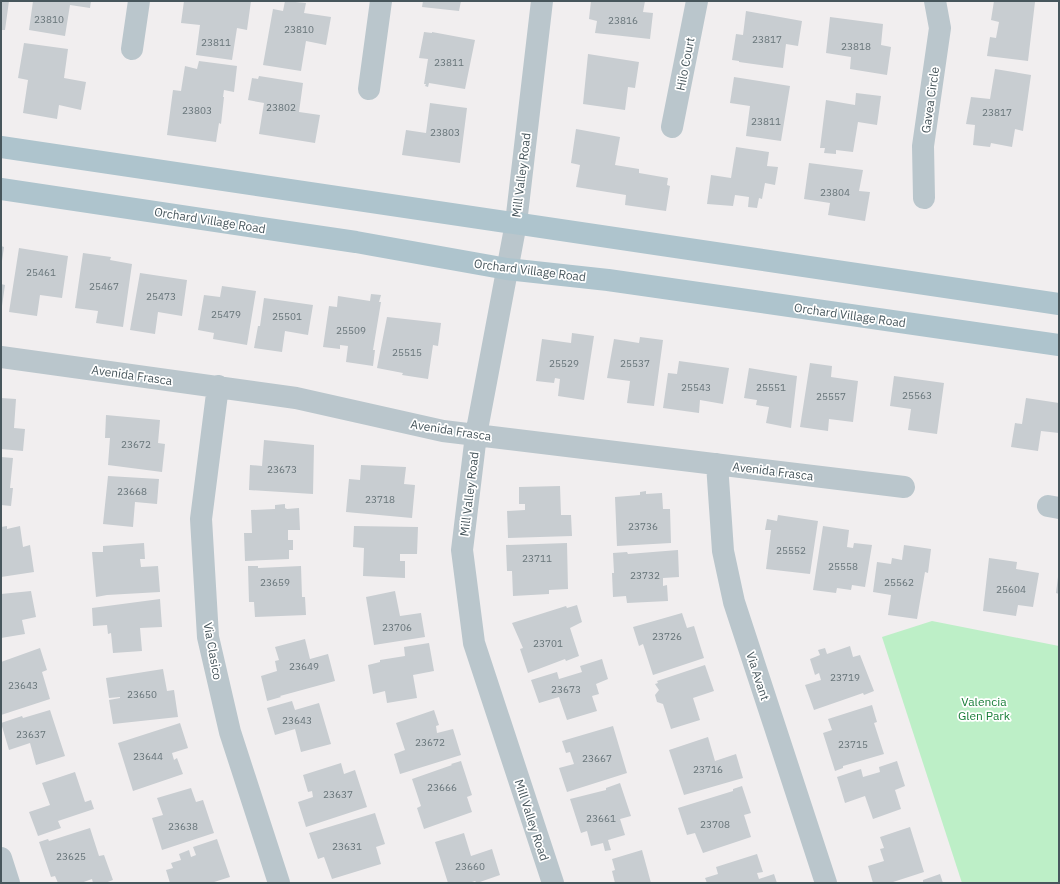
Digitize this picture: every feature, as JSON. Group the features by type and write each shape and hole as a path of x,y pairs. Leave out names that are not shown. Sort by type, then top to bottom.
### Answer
{"main road":[{"path":"1,147 1059,304"},
{"name":"Orchard Village Road","path":"1,189 356,242 507,269 608,280 1059,345"}],"street":[{"path":"132,49 139,1"},
{"path":"369,89 381,1"},
{"name":"Mill Valley Road","path":"542,1 516,223 476,435 462,550 474,643 553,883"},
{"name":"Hilo Court","path":"672,127 697,1"},
{"name":"Gavea Circle","path":"924,198 923,146 940,28 935,1"},
{"name":"Avenida Frasca","path":"1,357 296,398 443,431 904,486"},
{"name":"Via Clasico","path":"218,386 201,519 208,637 230,732 279,883"},
{"name":"Via Avant","path":"717,464 723,551 734,602 826,883"},
{"path":"1,858 9,883"}],"green space":[{"name":"Valencia Glen Park","path":"932,621 1059,646 1059,883 962,883 882,637"}],"building":[{"path":"1,1 9,1 5,30 1,30"},
{"path":"33,1 91,1 90,8 70,5 65,36 29,30"},
{"path":"184,1 251,1 247,30 237,28 232,60 196,55 200,25 181,23"},
{"path":"285,1 306,3 304,13 331,17 326,45 306,41 301,71 263,65 273,9 283,11"},
{"path":"423,1 461,1 459,11 422,7"},
{"path":"591,1 645,1 643,12 653,13 650,39 595,33 597,21 589,19"},
{"path":"994,1 1035,2 1028,61 987,56 990,37 996,38 999,22 991,20"},
{"path":"746,11 802,21 798,46 786,44 783,68 732,60 736,34 743,35"},
{"path":"830,17 883,24 881,45 891,47 887,75 850,69 851,57 826,53"},
{"path":"424,32 432,32 475,40 465,89 429,83 428,87 425,86 426,84 424,84 428,59 419,58"},
{"path":"24,43 68,49 64,78 86,82 81,110 59,105 57,119 23,113 28,80 18,78"},
{"path":"588,54 639,62 635,88 628,87 625,110 583,104"},
{"path":"199,61 237,66 234,92 224,90 221,124 219,123 216,142 167,135 173,90 181,91 185,66 197,69"},
{"path":"995,69 1031,75 1023,131 1015,129 1012,147 991,143 990,147 973,145 975,125 966,124 971,97 990,99"},
{"path":"259,76 303,83 299,112 320,115 315,143 259,134 264,103 248,100 252,78 258,79"},
{"path":"734,77 790,86 781,141 746,136 750,106 730,103"},
{"path":"856,93 881,96 877,125 858,122 853,152 836,150 836,154 824,153 825,148 820,148 826,100 855,105"},
{"path":"430,103 467,108 460,163 402,155 406,130 426,133"},
{"path":"576,129 620,137 615,165 639,169 639,173 668,178 667,185 670,186 666,211 625,205 626,195 576,187 580,165 571,163"},
{"path":"736,147 769,152 767,166 778,167 775,185 765,183 762,199 759,198 757,208 748,207 749,197 735,195 733,206 707,204 711,175 731,178"},
{"path":"809,163 863,170 859,191 870,192 865,221 828,215 830,203 804,199"},
{"path":"1,246 4,247 2,261 1,261"},
{"path":"19,248 68,256 62,298 40,295 37,316 9,312"},
{"path":"83,253 111,257 110,260 132,264 123,327 96,323 98,311 75,308"},
{"path":"140,273 187,280 182,316 158,312 155,334 130,330"},
{"path":"1,284 5,285 2,306 1,305"},
{"path":"222,286 256,291 247,345 213,339 214,333 198,330 204,295 220,297"},
{"path":"371,294 381,295 373,350 375,350 373,366 346,362 348,346 340,345 340,349 323,347 329,306 337,307 338,296 370,301"},
{"path":"264,298 313,305 308,335 285,331 282,352 254,348 258,326 260,326"},
{"path":"387,317 441,323 438,346 433,345 428,379 402,375 403,373 377,368"},
{"path":"572,333 594,336 584,400 558,396 560,379 555,378 554,383 536,381 542,339 571,343"},
{"path":"640,337 663,340 654,406 627,403 630,381 607,378 614,339 639,343"},
{"path":"679,361 729,368 723,404 700,400 699,413 663,408 668,373 677,374"},
{"path":"810,363 832,366 831,377 858,381 853,422 829,419 828,431 800,427"},
{"path":"749,368 797,376 791,428 766,423 769,407 756,405 757,400 744,398"},
{"path":"894,376 944,383 937,434 908,430 911,409 890,406"},
{"path":"1,398 16,399 14,428 25,429 23,451 1,449"},
{"path":"1026,398 1059,403 1059,433 1041,431 1038,451 1011,447 1015,423 1022,424"},
{"path":"106,415 160,420 158,443 165,444 162,472 108,465 110,438 105,438"},
{"path":"264,440 314,445 313,494 249,490 250,465 262,466"},
{"path":"1,457 13,458 10,488 13,488 11,506 1,505"},
{"path":"361,465 406,467 404,484 415,485 412,518 346,512 349,479 360,480"},
{"path":"108,476 159,479 157,504 135,502 133,527 103,524"},
{"path":"560,486 561,515 571,515 572,536 508,538 507,511 525,510 525,504 519,504 519,487"},
{"path":"646,491 646,494 662,493 663,509 670,509 671,543 617,546 615,497 640,495 640,492"},
{"path":"285,504 285,508 287,509 299,508 300,530 288,530 288,540 293,540 293,550 289,550 289,559 245,561 244,533 252,533 251,510 275,509 275,505"},
{"path":"778,515 818,521 810,574 766,569 771,530 765,530 767,519 777,521"},
{"path":"7,526 7,529 20,526 23,547 30,545 34,572 1,577 1,527"},
{"path":"354,526 418,527 417,554 400,554 400,561 405,561 405,578 363,576 364,548 353,547"},
{"path":"823,526 849,530 847,547 853,548 854,543 872,545 865,587 852,585 851,590 837,588 836,593 813,590"},
{"path":"144,543 145,559 140,559 141,567 158,566 160,592 96,597 92,552 103,552 103,546"},
{"path":"567,543 568,589 549,590 549,594 513,596 512,571 507,571 506,545"},
{"path":"904,545 931,549 928,573 925,572 917,619 888,615 891,595 873,592 877,562 891,564 892,558 902,560"},
{"path":"678,550 679,577 663,578 663,586 667,585 668,601 627,603 626,596 613,597 613,553 627,552 628,554"},
{"path":"989,558 1017,562 1016,569 1039,573 1033,607 1018,605 1016,616 983,611"},
{"path":"248,566 258,566 258,568 301,566 302,597 305,597 306,615 255,617 254,602 249,602"},
{"path":"1059,577 1059,594 1056,593"},
{"path":"31,591 36,617 22,620 25,634 1,638 1,594"},
{"path":"395,591 400,616 421,613 425,637 374,645 366,597"},
{"path":"160,599 162,627 140,628 142,651 113,653 111,633 108,634 107,625 93,626 92,608"},
{"path":"577,605 582,622 570,628 579,656 566,661 565,659 528,673 520,649 523,648 512,623 566,606 567,608"},
{"path":"682,613 687,628 694,626 704,658 653,675 643,644 639,646 633,627"},
{"path":"305,639 310,659 328,654 335,681 267,701 261,676 277,671 275,661 279,660 275,647"},
{"path":"429,643 434,671 413,675 417,698 387,703 385,691 373,694 368,665 380,662 380,660 405,656 404,647"},
{"path":"850,646 853,657 860,655 874,691 864,695 863,693 814,710 805,685 821,680 819,673 815,675 810,659 820,655 818,650 825,648 827,654"},
{"path":"40,648 47,670 42,672 50,699 1,715 1,662"},
{"path":"602,659 608,679 596,684 599,694 592,696 597,711 567,720 559,697 539,703 531,680 557,672 559,679 582,672 580,666"},
{"path":"705,665 714,691 693,698 700,720 671,729 663,704 657,702 655,695 659,690 655,684 658,683 657,681"},
{"path":"163,669 167,691 174,690 178,717 113,724 109,700 120,697 109,698 106,678"},
{"path":"292,701 295,710 319,703 331,744 301,752 295,729 275,735 267,708"},
{"path":"872,705 877,722 874,723 884,754 843,766 843,768 835,771 823,733 832,730 828,719"},
{"path":"50,710 65,756 36,765 30,743 9,750 1,723 22,716 23,718"},
{"path":"434,710 439,725 436,726 437,733 453,729 461,755 400,774 394,754 405,750 396,723"},
{"path":"180,723 188,748 172,753 174,760 177,758 183,774 133,791 118,743"},
{"path":"613,726 627,773 567,792 559,768 574,764 570,752 566,753 562,741"},
{"path":"708,737 715,761 736,754 743,778 684,795 669,750"},
{"path":"461,761 472,795 467,797 472,812 424,829 417,808 421,806 412,779"},
{"path":"897,761 905,786 895,790 901,809 873,819 865,796 845,803 837,777 861,769 863,777 880,772 879,767"},
{"path":"341,763 344,774 355,770 367,807 306,827 298,802 313,797 312,791 308,792 303,775"},
{"path":"75,772 85,802 91,800 94,809 58,821 61,828 38,836 29,812 50,805 42,783"},
{"path":"620,783 631,816 620,819 625,835 608,840 611,850 605,851 603,843 591,846 587,831 581,833 570,799 606,790 606,788"},
{"path":"742,786 751,813 744,815 751,837 703,853 695,833 687,835 678,808 733,791 733,789"},
{"path":"191,788 196,802 203,800 214,833 162,850 152,818 163,815 157,798"},
{"path":"375,813 385,844 376,847 381,864 332,879 324,857 318,859 309,833"},
{"path":"910,827 924,872 890,883 873,883 868,866 884,861 880,849 884,848 880,837"},
{"path":"90,828 99,856 104,855 113,880 105,883 93,883 92,879 81,883 58,883 55,876 51,877 39,842 48,839 49,841"},
{"path":"464,833 471,856 492,849 500,875 477,883 475,881 469,883 448,883 435,842"},
{"path":"217,839 230,877 211,883 170,883 166,870 173,868 171,863 181,860 179,854 189,850 191,857 196,855 193,847"},
{"path":"642,850 651,883 615,883 612,871 615,870 612,859"},
{"path":"757,854 763,872 757,873 759,879 774,874 777,883 707,883 705,878 718,874 716,867"},
{"path":"940,874 943,883 923,883 923,880"}]}
